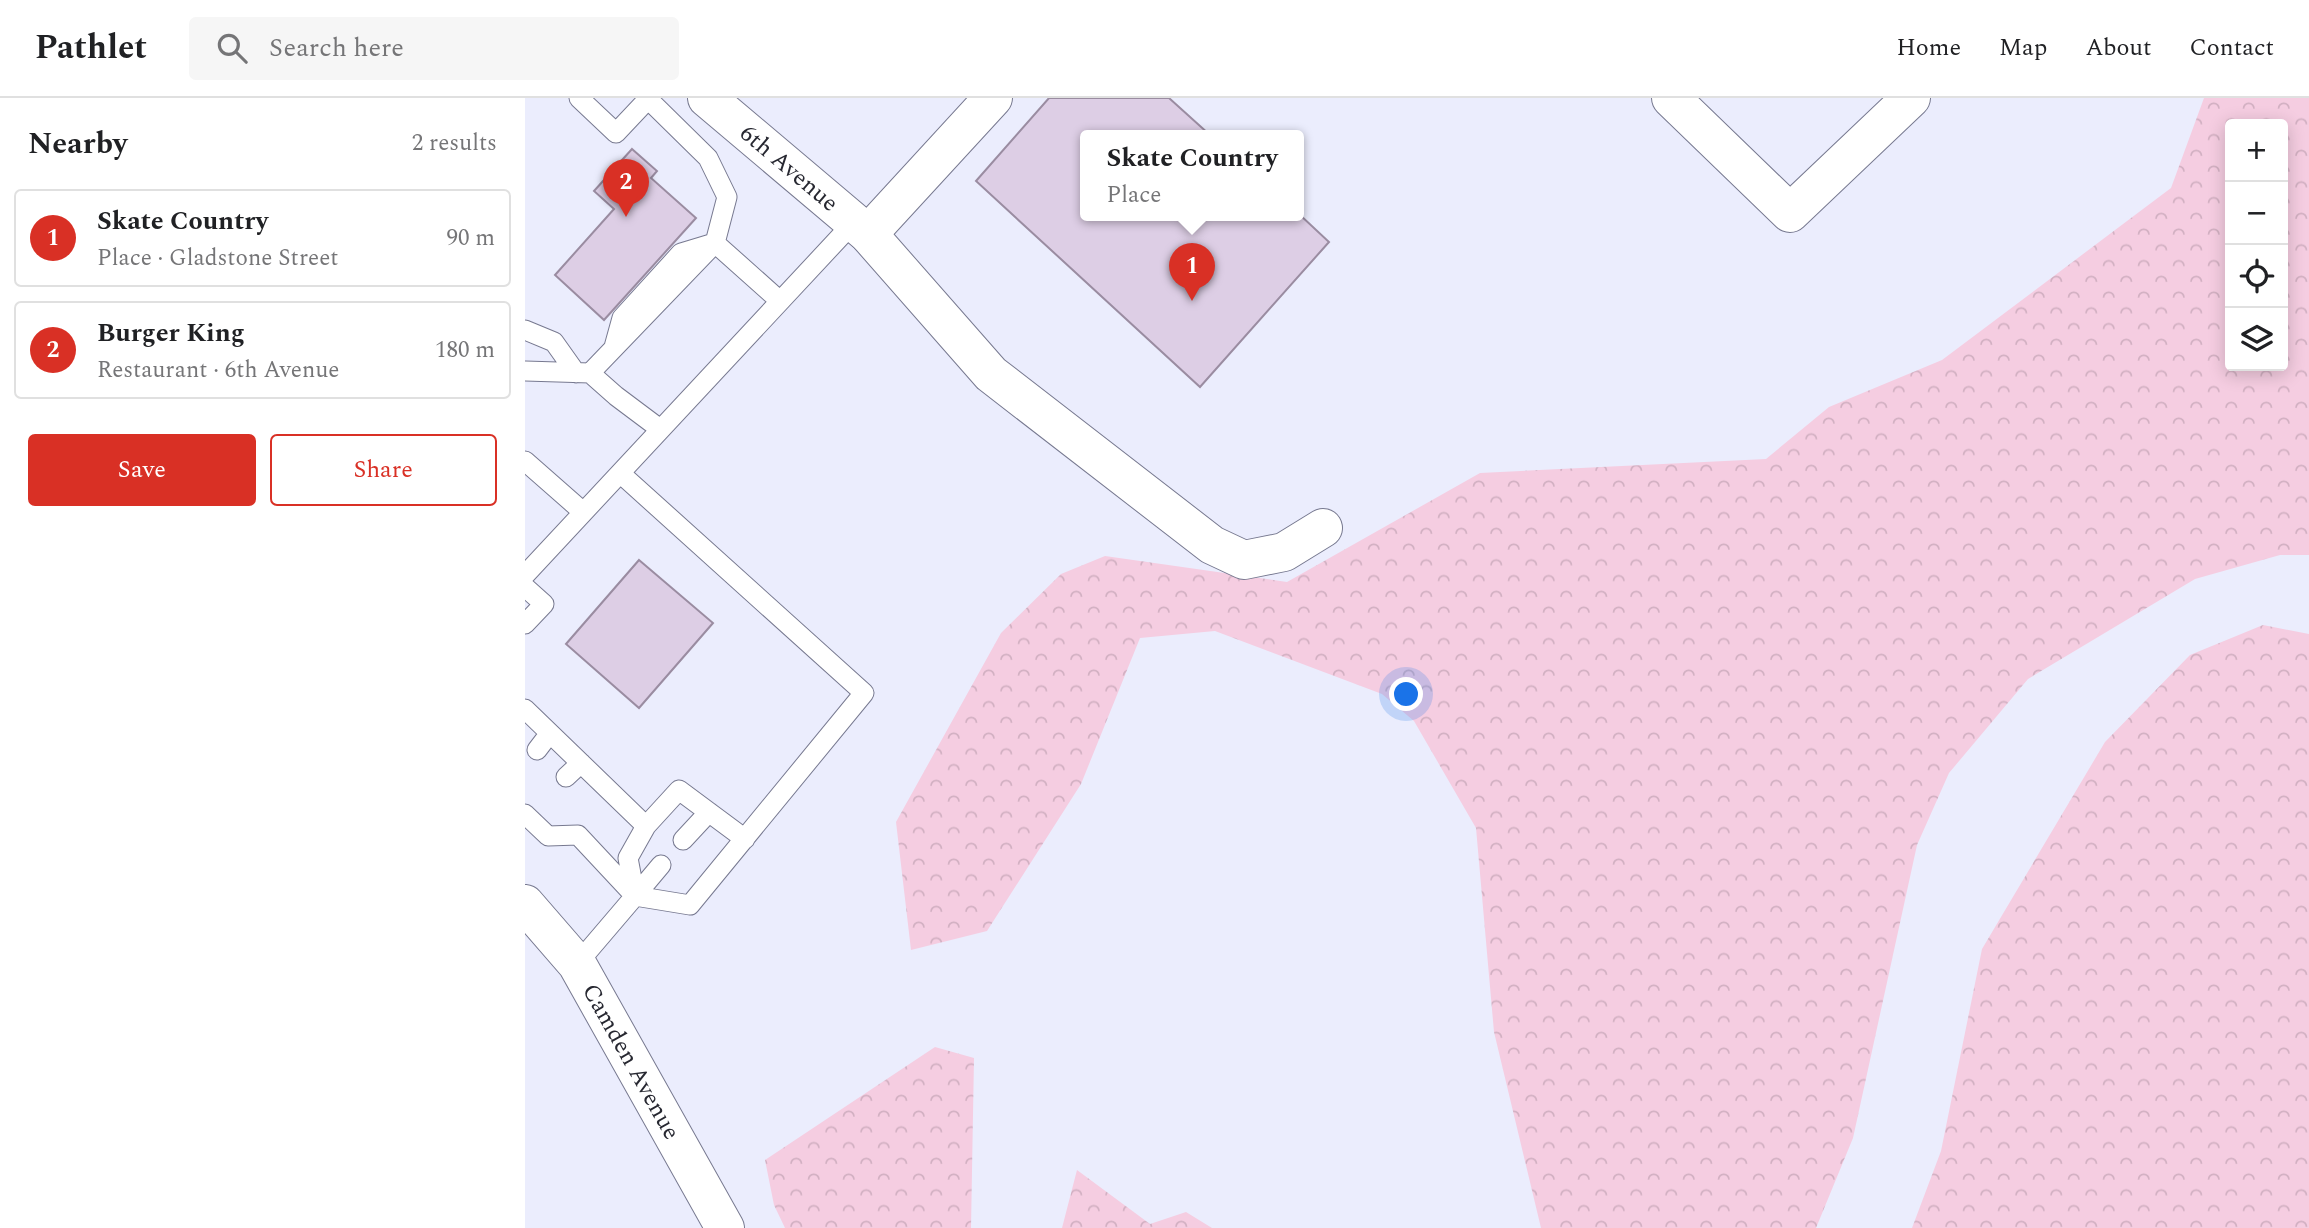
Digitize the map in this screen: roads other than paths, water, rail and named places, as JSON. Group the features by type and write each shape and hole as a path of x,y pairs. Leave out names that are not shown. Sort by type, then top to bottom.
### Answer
{"street":[{"name":"6th Avenue","path":"707,98 865,232 991,374 1212,545 1244,560 1284,552 1323,528"},
{"path":"865,232 993,98"},
{"path":"1671,98 1790,213 1911,98"},
{"name":"Camden Avenue","path":"525,904 577,964 725,1228"}],"lane":[{"path":"525,371 583,373 614,349 715,243 727,197 708,158 649,99 616,133 579,98"},
{"path":"525,575 780,301 865,232"},
{"path":"715,243 780,301"},
{"path":"525,330 554,342 583,373 660,429"},
{"path":"525,461 583,512"},
{"path":"529,814 548,836 578,835 635,896 690,905 864,693 620,473"},
{"path":"525,587 544,604 525,624"},
{"path":"525,709 646,826"},
{"path":"537,750 550,733"},
{"path":"566,777 581,763"},
{"path":"635,896 628,858 646,826 679,790 745,839"},
{"path":"683,840 709,812"},
{"path":"577,964 661,865"}],"place":[{"name":"Burger King","path":"626,217"},
{"name":"Skate Country","path":"1192,301"}]}
